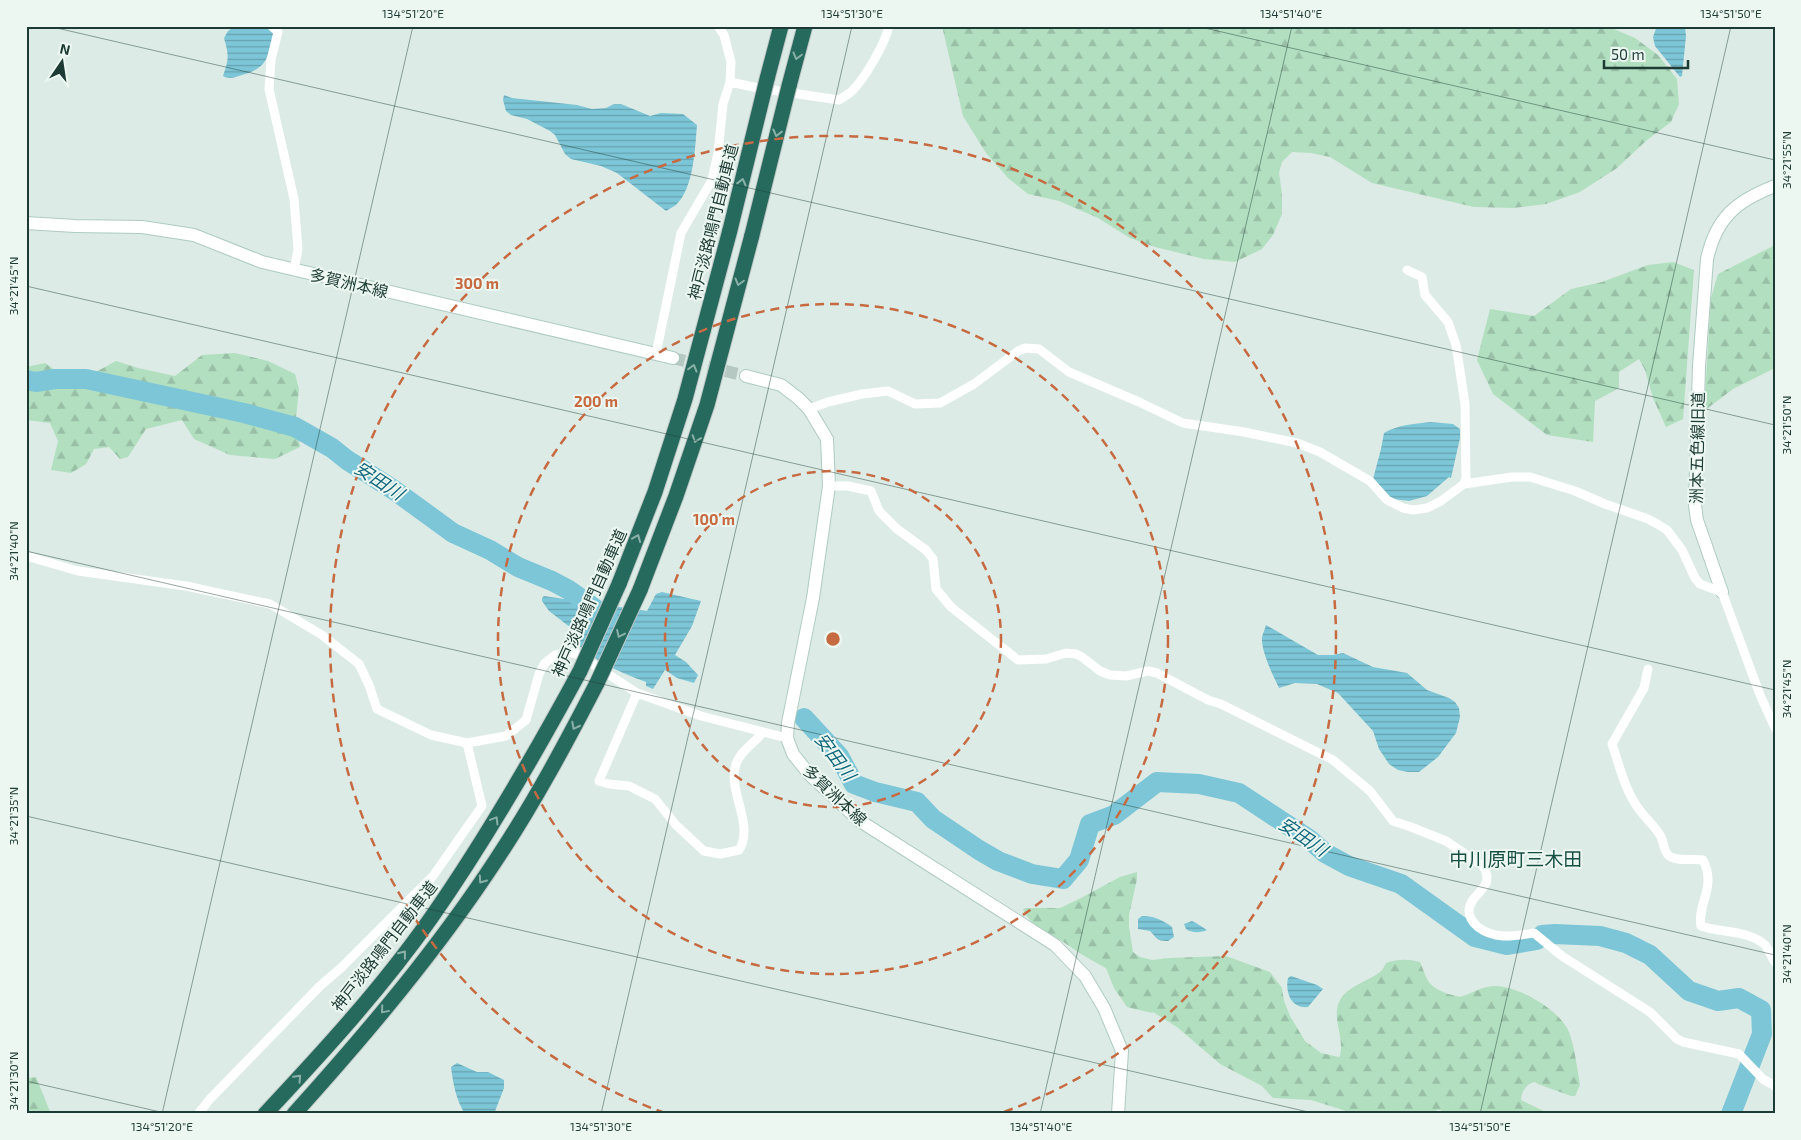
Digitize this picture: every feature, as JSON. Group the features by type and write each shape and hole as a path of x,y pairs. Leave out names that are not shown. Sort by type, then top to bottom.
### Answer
{"highway":[{"name":"神戸淡路鳴門自動車道","path":"265,1114 323,1052 378,987 430,919 478,849 532,760 580,671 619,584 655,492 685,399 781,26"},
{"path":"294,1114 393,999 447,930 497,859 555,764 597,682 640,590 676,496 707,405 805,26"}],"main road":[{"name":"洲本五色線旧道","path":"1722,592 1699,525 1695,505 1699,366 1707,259 1710,243 1717,229 1733,208 1755,194 1775,186"},
{"name":"多賀洲本線","path":"26,223 142,227 194,235 262,262 673,358"},
{"path":"746,376 781,385 809,409 827,439 829,486 813,598 788,722 787,738"},
{"name":"多賀洲本線","path":"787,738 793,754 809,774 860,821 1054,944 1085,976 1104,1008 1122,1051 1118,1114"}],"street":[{"path":"272,26 278,32 271,60 269,89 294,199 298,250 294,270"},
{"path":"656,354 681,233 712,180 718,153 723,104 730,82 731,62 724,35 718,26"},
{"path":"730,82 839,100 851,92 869,68 887,35 889,26"},
{"path":"1407,270 1422,277 1425,295 1448,322 1456,345 1465,404 1466,478 1464,484"},
{"path":"809,409 828,402 862,394 888,391 915,404 940,402 974,384 1018,350 1033,348 1045,352 1069,372 1183,423 1244,432 1297,443 1320,452 1370,481 1387,500 1403,508 1413,510 1427,508 1436,504 1464,484 1512,477 1530,477 1575,491 1648,519 1667,530 1682,550 1695,578 1700,584 1722,592"},
{"path":"829,486 848,486 871,492 879,511 897,529 926,550 933,559 936,589 951,607 1018,660 1046,659 1066,653 1076,654 1100,671 1110,675 1126,676 1148,671 1157,673 1208,700 1221,704 1333,760 1370,790 1393,821 1446,841 1483,866 1486,872 1486,884 1471,904 1469,911 1471,920 1487,934 1501,937 1534,933 1562,956 1650,1012 1677,1039 1683,1042 1734,1051 1750,1064 1763,1079 1775,1086"},
{"path":"26,556 78,571 186,586 270,604 322,635 359,664 377,709 431,735 467,743 506,736 526,720 539,674 545,663 555,655 567,652 577,654 637,693 700,716 787,738"},
{"name":"洲本五色線旧道","path":"1722,592 1760,695 1775,728"},
{"path":"1648,669 1644,688 1612,744 1629,794 1659,834 1664,848 1670,856 1682,860 1693,858 1703,860 1708,876 1708,890 1701,916 1701,926 1713,930 1737,933 1760,941 1766,946 1775,962"},
{"path":"637,693 598,782 629,786 655,799 676,825 704,851 720,854 739,850 744,842 744,830 733,775 740,756 757,741 763,732"},
{"path":"198,1114 210,1099 313,993 342,967 433,876 482,806 467,743"}],"green space":[{"path":"942,26 1607,26 1635,38 1658,55 1677,79 1679,104 1671,122 1647,140 1617,168 1580,192 1546,204 1513,208 1474,207 1372,183 1330,157 1292,152 1282,162 1279,173 1282,214 1273,235 1262,249 1235,262 1204,259 1155,247 1130,238 1098,218 1059,201 1028,194 1008,178 986,153 963,116"},
{"path":"1775,245 1775,368 1733,389 1704,411 1711,298 1718,274"},
{"path":"1673,262 1694,270 1683,419 1666,427 1653,398 1645,370 1639,359 1619,372 1619,388 1595,401 1593,442 1547,435 1493,394 1477,360 1490,309 1534,316 1571,289 1602,282 1648,265"},
{"path":"235,353 268,361 295,374 299,389 296,418 300,447 275,459 230,455 194,439 182,420 146,429 128,457 120,459 109,447 94,449 86,464 71,473 51,470 58,441 50,423 26,420 26,367 45,363 59,373 92,374 116,361 175,376 202,355"},
{"path":"1137,872 1129,915 1133,952 1140,957 1152,960 1226,956 1270,972 1282,988 1284,1001 1290,1016 1305,1041 1321,1053 1340,1056 1341,1044 1337,1009 1339,1002 1348,991 1380,972 1386,963 1399,960 1415,961 1420,962 1432,985 1448,994 1461,997 1491,986 1506,987 1527,995 1548,1008 1564,1024 1571,1038 1580,1085 1575,1096 1535,1082 1529,1084 1523,1091 1521,1100 1550,1114 1442,1114 1441,1110 1437,1110 1432,1114 1356,1114 1311,1100 1273,1098 1262,1086 1220,1064 1177,1027 1153,1012 1127,1007 1114,988 1106,968 1040,928 1026,915 1023,909 1060,908 1120,877"},
{"path":"36,1077 51,1114 26,1114 26,1078"}],"water":[{"path":"235,26 264,26 274,34 268,56 262,65 250,72 228,78 223,76 228,57 224,38 228,31"},
{"path":"1657,26 1685,27 1686,36 1682,76 1680,77 1655,46 1653,37"},
{"path":"504,95 512,98 577,105 592,109 621,104 650,116 661,113 683,114 697,125 694,156 687,189 676,205 666,211 617,173 601,166 571,159 565,154 555,135 550,131 527,119 511,115 506,111 503,100"},
{"path":"1430,422 1453,424 1460,429 1460,438 1451,478 1449,477 1427,496 1409,501 1392,499 1373,479 1384,433 1412,424"},
{"path":"662,592 701,601 692,626 675,655 686,662 698,675 694,683 677,678 665,670 653,689 646,686 646,682 626,674 587,653 571,638 575,631 549,611 542,601 544,596 647,611 656,594"},
{"path":"1266,625 1318,655 1343,653 1373,667 1407,673 1427,690 1455,702 1459,708 1460,717 1456,733 1438,757 1419,772 1398,770 1389,764 1379,749 1373,731 1338,693 1317,684 1295,683 1279,688 1263,649 1262,637"},
{"path":"1142,916 1154,917 1169,925 1172,927 1174,937 1168,941 1161,940 1157,939 1150,931 1138,929 1138,919"},
{"path":"1192,921 1207,930 1196,932 1186,929 1184,924"},
{"path":"1291,976 1323,989 1308,1007 1297,1005 1290,998 1287,983 1288,978"},
{"path":"457,1063 477,1072 488,1072 504,1080 504,1088 494,1114 465,1114 457,1097 451,1067"}],"waterway":[{"name":"安田川","path":"26,380 36,382 55,379 86,379 244,413 295,427 332,448 453,533 490,550 518,567 569,590 608,618"},
{"name":"安田川","path":"804,718 839,756 854,784 875,792 917,802 933,819 979,850 998,861 1032,874 1063,879 1079,860 1090,824 1114,815 1157,782 1199,784 1239,793 1309,839 1325,853 1349,866 1401,884 1475,937 1507,945 1537,940 1542,935 1555,934 1600,936 1626,943 1650,955 1689,991 1718,1001 1739,998 1761,1010 1762,1034 1731,1114"}],"tunnel":[{"path":"673,358 746,376"}],"district":[{"name":"中川原町三木田","path":"1516,859"}]}
